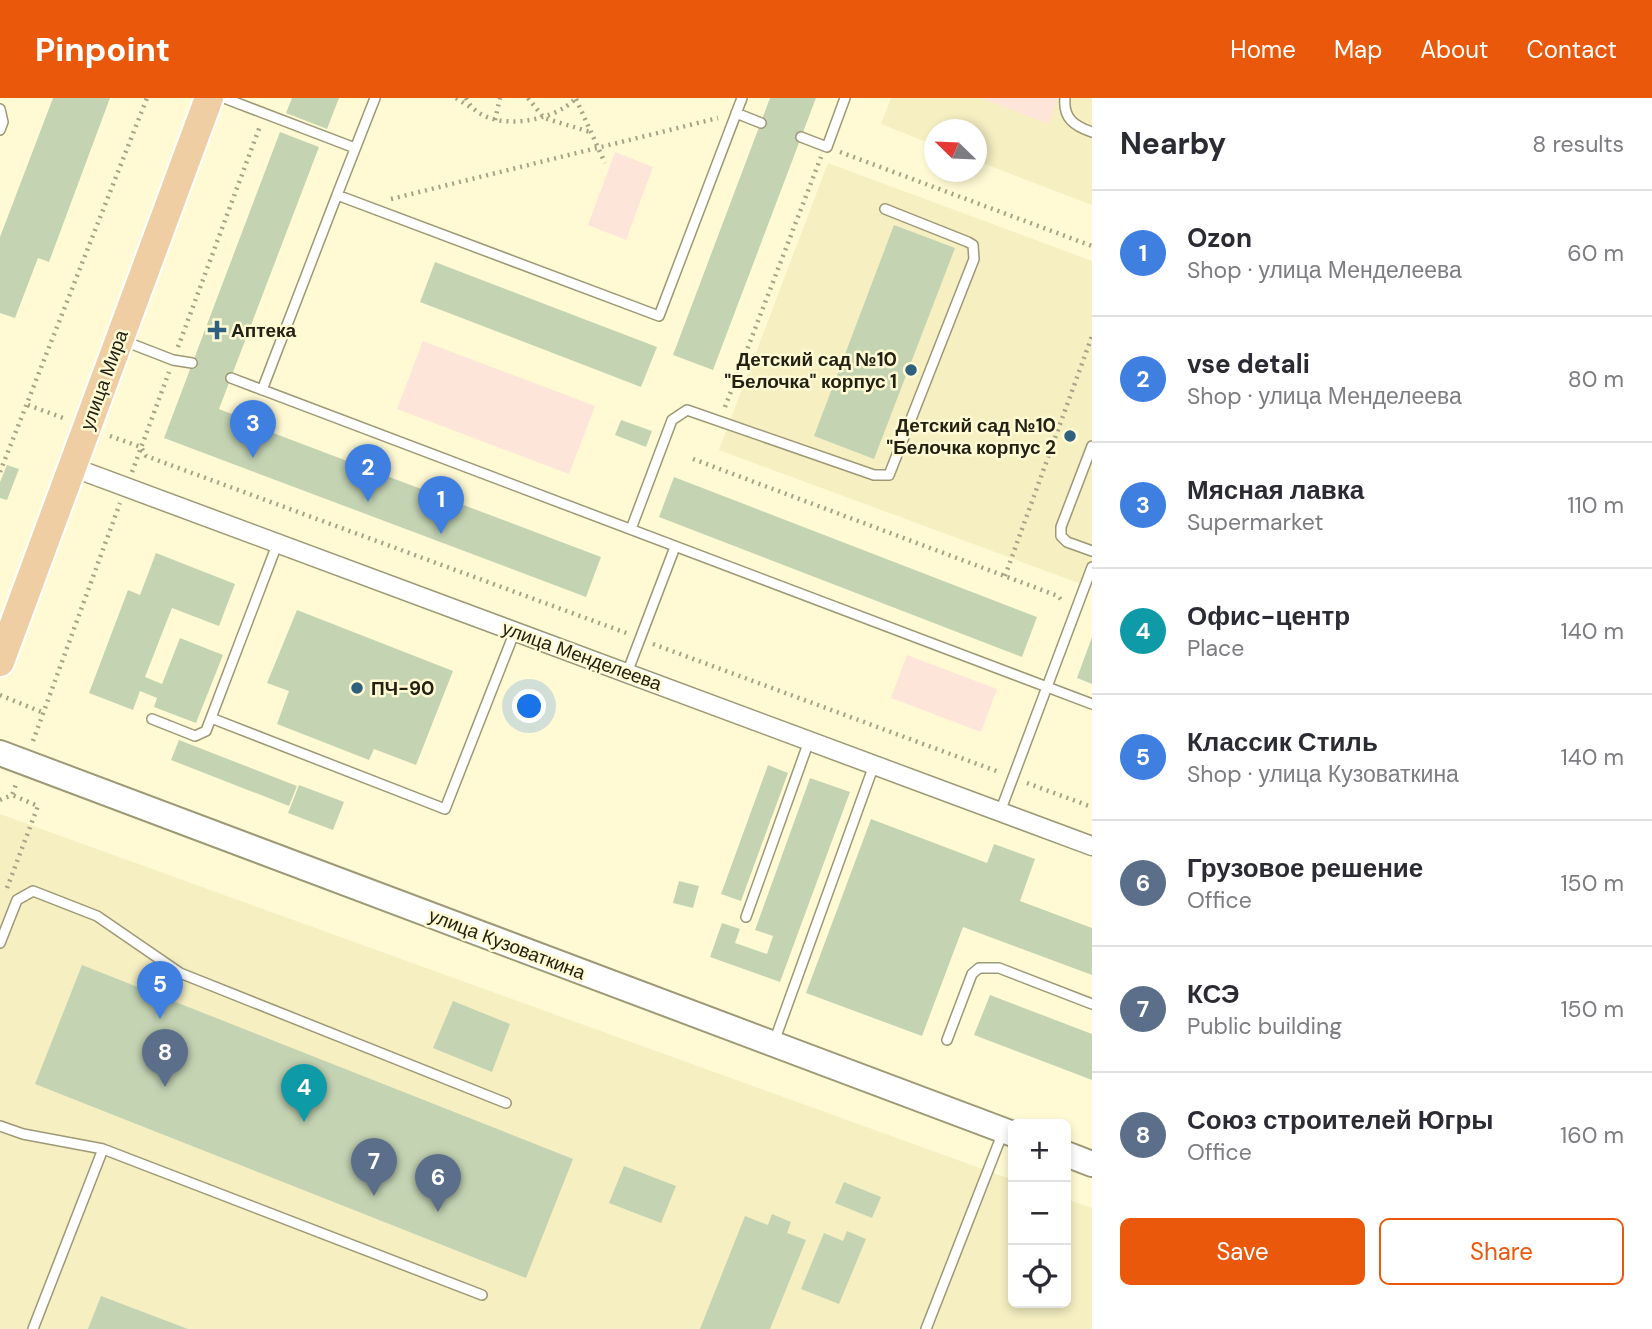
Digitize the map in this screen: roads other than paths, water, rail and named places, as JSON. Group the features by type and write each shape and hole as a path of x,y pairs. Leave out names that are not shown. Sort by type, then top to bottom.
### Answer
{"main road":[{"name":"улица Мира","path":"0,662 209,98"},
{"name":"улица Кузоваткина","path":"0,753 1008,1132"},
{"path":"1071,1156 1092,1164"}],"street":[{"name":"улица Менделеева","path":"72,467 1092,846"}],"lane":[{"path":"224,98 355,148"},
{"path":"262,390 375,98"},
{"path":"337,195 659,316 742,98"},
{"path":"801,137 827,147 845,98"},
{"path":"1065,98 1064,108 1068,119 1092,132"},
{"path":"0,109 3,121 0,130"},
{"path":"736,113 761,122"},
{"path":"631,529 672,420 687,410 874,475 889,475 969,272 974,250 968,242 885,209"},
{"path":"120,339 173,360 192,363"},
{"path":"231,377 1092,705"},
{"path":"1092,446 1061,536 1066,541 1092,551"},
{"path":"152,719 199,736 206,731 278,542"},
{"path":"627,673 676,547"},
{"path":"1000,812 1092,567"},
{"path":"211,718 445,809 515,631"},
{"path":"746,917 809,741"},
{"path":"773,1044 874,765"},
{"path":"0,943 17,900 33,891 97,916 180,973 506,1103"},
{"path":"947,1040 972,974 979,968 999,968 1092,1004"},
{"path":"0,1126 23,1134 103,1149 482,1295"},
{"path":"926,1329 1008,1134"},
{"path":"33,1329 103,1149"}],"place":[{"name":"Аптека","path":"217,330"},
{"name":"Детский сад №10 \"Белочка\" корпус 1","path":"911,370"},
{"name":"Детский сад №10 \"Белочка корпус 2","path":"1070,436"},
{"name":"Мясная лавка","path":"253,458"},
{"name":"vse detali","path":"368,502"},
{"name":"Ozon","path":"441,534"},
{"name":"ПЧ-90","path":"357,688"},
{"name":"Классик Стиль","path":"160,1019"},
{"name":"Союз строителей Югры","path":"165,1087"},
{"name":"Офис-центр","path":"304,1122"},
{"name":"КСЭ","path":"374,1196"},
{"name":"Грузовое решение","path":"438,1212"}]}
